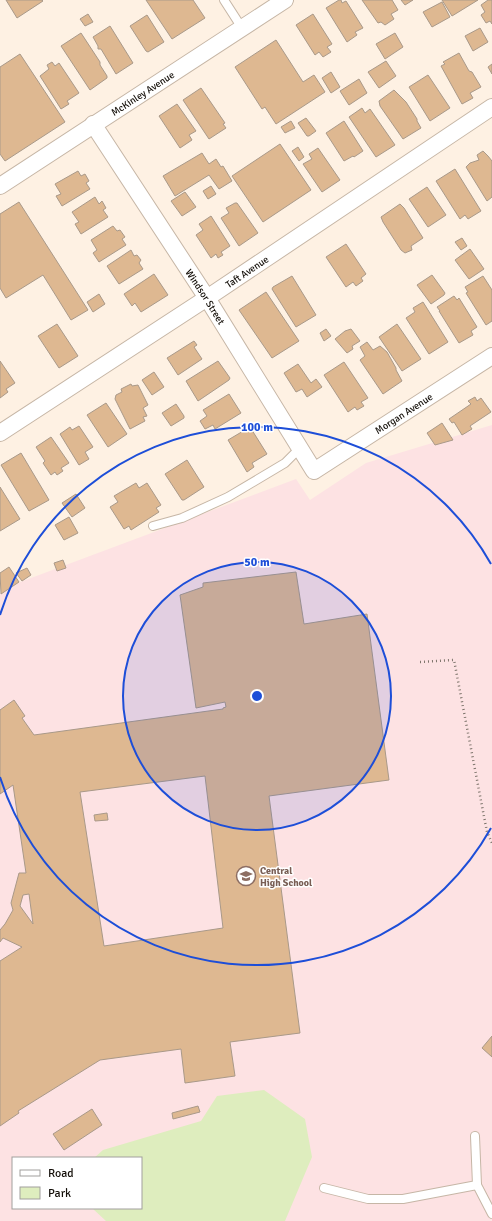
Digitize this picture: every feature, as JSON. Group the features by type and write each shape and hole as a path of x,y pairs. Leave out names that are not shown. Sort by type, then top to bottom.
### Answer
{"street":[{"name":"McKinley Avenue","path":"0,186 285,0"},
{"name":"Taft Avenue","path":"0,433 207,298 492,107"},
{"name":"Windsor Street","path":"93,124 207,298 314,471"},
{"name":"Morgan Avenue","path":"314,471 492,356"}],"lane":[{"path":"224,0 242,28"},
{"path":"153,526 182,518 228,497 285,463 300,448"},
{"path":"475,1136 477,1185 492,1214"},
{"path":"324,1188 368,1199 403,1199 477,1185"}],"path":[{"path":"420,662 454,660 487,832 492,843"}],"shaded area":[{"name":"Central High School","path":"492,425 492,1221 0,1221 0,594 15,584 296,479 310,500 366,463"}],"green space":[{"path":"264,1090 305,1119 312,1157 285,1221 106,1221 93,1209 142,1209 142,1157 95,1157 103,1150 201,1121 217,1096"}],"building":[{"path":"6,0 42,0 43,1 17,18"},
{"path":"146,0 193,0 205,18 172,39"},
{"path":"341,0 342,3 346,1 363,28 355,32 357,35 347,42 326,8"},
{"path":"362,0 392,0 398,10 391,14 394,19 385,25 381,22 378,23"},
{"path":"401,0 413,0 405,5"},
{"path":"442,0 478,0 452,16"},
{"path":"488,0 492,0 492,24 490,21 486,23 481,15 485,12 481,5"},
{"path":"442,2 450,17 432,27 423,12"},
{"path":"88,14 93,22 85,26 80,19"},
{"path":"313,14 332,44 327,47 331,52 323,57 319,52 315,55 296,25"},
{"path":"147,15 164,42 148,52 130,26"},
{"path":"110,26 133,63 116,74 101,49 98,49 93,37"},
{"path":"480,28 488,42 473,51 465,36"},
{"path":"81,33 100,62 100,65 107,76 107,78 90,90 61,46"},
{"path":"395,33 403,47 385,59 376,44"},
{"path":"276,40 303,82 314,75 325,92 276,124 265,107 262,109 235,67"},
{"path":"459,53 469,71 472,72 481,87 470,93 473,98 462,104 441,66 445,64 443,62"},
{"path":"20,54 65,122 5,161 0,154 0,67"},
{"path":"386,61 396,76 379,88 368,72"},
{"path":"52,62 55,66 59,63 79,93 67,101 69,104 61,109 40,76 49,69 47,65"},
{"path":"492,64 492,74 488,67"},
{"path":"331,72 340,87 331,93 322,78"},
{"path":"428,75 450,108 430,121 409,87"},
{"path":"359,79 367,93 349,105 340,91"},
{"path":"201,88 225,123 223,124 226,128 209,139 183,100"},
{"path":"394,90 406,102 421,128 403,139 380,106 379,101"},
{"path":"177,104 196,131 189,135 192,140 180,148 159,116"},
{"path":"362,108 365,113 370,109 395,145 376,157 349,117"},
{"path":"306,118 316,131 309,136 307,136 298,123"},
{"path":"291,121 295,128 285,133 281,127"},
{"path":"344,121 363,151 344,161 326,133"},
{"path":"280,144 311,190 263,222 232,176"},
{"path":"298,147 304,157 299,161 292,151"},
{"path":"318,148 340,180 322,192 303,164 312,159 309,154"},
{"path":"483,151 492,161 492,197 487,201 466,167 470,163 479,160 477,155"},
{"path":"202,153 209,164 216,159 221,167 223,166 232,181 219,189 209,175 175,196 163,176"},
{"path":"455,169 481,211 468,219 465,215 460,219 436,181"},
{"path":"78,171 81,176 85,174 89,181 86,183 90,189 62,206 56,196 61,194 55,184"},
{"path":"211,186 216,194 208,199 203,191"},
{"path":"427,187 446,215 428,227 409,199"},
{"path":"185,192 196,207 182,216 171,201"},
{"path":"95,197 99,204 102,201 106,208 103,210 108,217 81,234 75,224 79,222 72,212"},
{"path":"19,202 88,310 71,320 43,275 6,298 0,288 0,214"},
{"path":"237,203 258,233 239,246 221,218 229,213 226,208"},
{"path":"400,204 423,238 411,246 412,250 405,253 401,250 381,217"},
{"path":"211,216 230,246 221,252 223,255 218,258 216,254 211,258 196,235 203,230 199,224"},
{"path":"113,226 117,231 120,230 125,237 122,239 126,245 99,262 93,253 97,250 91,240"},
{"path":"462,238 467,246 461,250 455,242"},
{"path":"346,244 366,274 361,278 363,281 356,286 353,282 346,287 326,257"},
{"path":"470,249 484,269 469,279 455,260"},
{"path":"131,250 134,256 137,255 141,260 139,263 143,269 119,284 107,266"},
{"path":"154,274 168,295 141,312 135,303 132,306 124,294"},
{"path":"432,275 445,293 431,304 417,285"},
{"path":"292,276 316,315 296,327 272,289"},
{"path":"483,276 492,290 492,321 486,325 466,293 468,292 465,287"},
{"path":"266,292 299,341 272,358 239,310"},
{"path":"99,294 105,304 93,312 87,302"},
{"path":"454,296 457,300 459,298 477,327 471,331 473,335 459,343 437,307"},
{"path":"423,302 448,342 429,354 406,318 415,312 413,308"},
{"path":"57,324 78,356 59,368 38,336"},
{"path":"397,324 421,359 402,371 379,337"},
{"path":"326,329 331,336 324,341 320,333"},
{"path":"351,329 360,341 352,346 353,349 347,353 335,339 345,331"},
{"path":"194,341 197,345 194,347 202,359 178,375 167,358"},
{"path":"367,342 373,350 380,346 387,352 402,381 383,394 360,360 365,356 360,347"},
{"path":"0,361 15,383 6,389 8,392 0,398"},
{"path":"218,361 230,378 229,380 198,401 186,381"},
{"path":"344,362 368,398 361,402 364,406 357,410 355,407 348,412 324,375"},
{"path":"298,364 311,383 316,379 322,387 307,397 302,389 296,392 284,373"},
{"path":"154,372 164,387 152,395 142,380"},
{"path":"131,384 132,386 138,385 148,405 143,408 147,416 143,417 145,421 130,429 115,399 116,395 122,392 121,389"},
{"path":"229,394 241,413 215,429 213,425 205,429 200,421 207,416 203,410"},
{"path":"475,397 477,401 481,398 491,412 470,426 472,429 462,435 454,422 452,423 449,419 471,404 468,401"},
{"path":"106,403 127,434 108,447 87,415"},
{"path":"176,404 184,418 171,426 162,413"},
{"path":"442,423 453,440 435,445 427,433"},
{"path":"79,426 93,447 85,452 89,459 79,465 60,434 70,427 72,430"},
{"path":"250,427 267,454 252,463 254,467 247,472 228,440"},
{"path":"51,437 69,463 61,468 63,471 57,475 55,472 51,475 43,463 45,461 36,447"},
{"path":"21,453 49,500 29,511 1,465"},
{"path":"187,460 204,487 182,500 165,474"},
{"path":"136,483 139,488 147,483 161,505 156,508 159,512 131,530 129,526 124,529 110,507 118,502 114,496"},
{"path":"0,487 20,519 0,531"},
{"path":"76,494 85,508 72,517 62,503"},
{"path":"69,517 78,533 64,540 55,525"},
{"path":"63,560 66,568 57,571 54,563"},
{"path":"9,567 19,582 1,594 0,573"},
{"path":"27,568 31,575 22,581 16,573"},
{"path":"296,572 304,624 367,614 389,780 269,796 300,1033 230,1042 235,1076 185,1083 181,1049 100,1060 18,1111 19,1113 0,1126 0,961 22,947 3,938 0,942 0,930 13,910 11,903 19,873 26,873 13,785 0,794 0,710 14,700 25,716 22,718 34,735 223,709 226,707 225,702 196,708 180,595 203,587 203,583","holes":["205,776 223,928 104,946 80,792","29,894 33,924 20,906 23,895"]},
{"path":"107,813 108,820 95,821 94,815"},
{"path":"492,1036 492,1057 482,1048"},
{"path":"198,1106 200,1112 173,1119 172,1113"},
{"path":"92,1109 102,1125 64,1150 53,1134"}],"place":[{"name":"Central High School","path":"246,876"}]}
